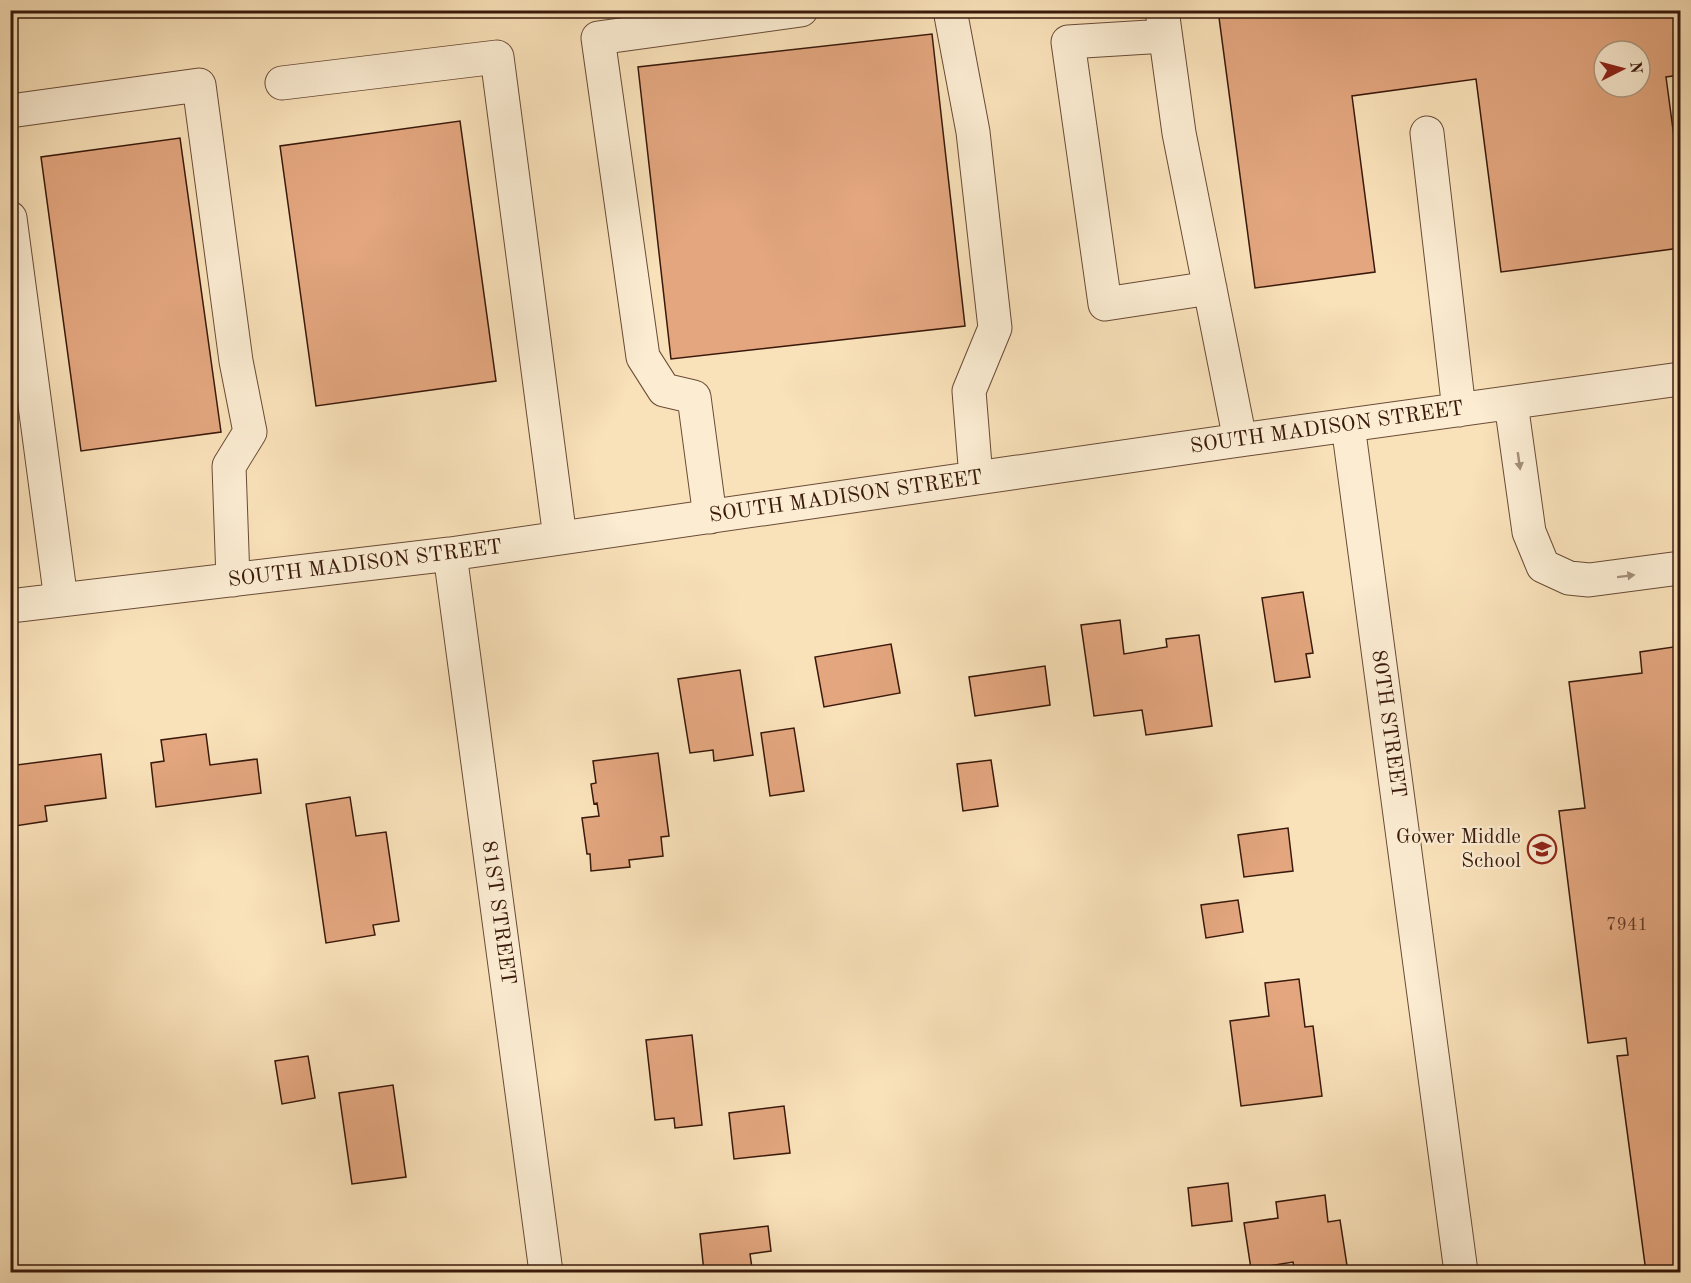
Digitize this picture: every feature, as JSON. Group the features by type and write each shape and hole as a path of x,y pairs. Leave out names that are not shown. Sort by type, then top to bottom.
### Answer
{"street":[{"path":"710,517 694,397 664,390 643,357 598,38 801,10"},
{"path":"951,10 973,132 994,328 969,391 976,478"},
{"path":"1210,288 1105,304 1068,42 1163,23 1179,133 1210,288 1240,440"},
{"path":"282,83 497,57 560,538"},
{"path":"10,111 199,85 236,361 250,432 229,466 232,580"},
{"path":"1427,133 1459,410"},
{"path":"10,218 61,600"},
{"name":"SOUTH MADISON STREET","path":"10,606 450,554 1680,379"},
{"path":"1511,403 1529,532 1543,566 1569,578 1589,580 1680,568"},
{"name":"80TH STREET","path":"1348,425 1461,1272"},
{"name":"81ST STREET","path":"450,554 546,1272"}],"building":[{"path":"1218,10 1680,10 1680,75 1666,77 1680,182 1680,248 1501,272 1476,79 1352,96 1375,272 1255,288"},
{"path":"932,34 965,326 671,359 638,67"},
{"path":"460,121 496,381 316,406 280,146"},
{"path":"180,138 221,432 81,451 41,157"},
{"path":"1303,592 1313,653 1306,654 1310,677 1275,682 1262,598"},
{"path":"1120,620 1124,654 1167,647 1166,639 1199,635 1212,726 1146,735 1142,710 1094,716 1081,625"},
{"path":"891,644 900,693 824,707 815,657"},
{"path":"1680,646 1680,1272 1646,1272 1617,1056 1628,1055 1626,1038 1588,1043 1559,811 1585,808 1569,682 1642,673 1640,652"},
{"path":"1045,666 1050,705 975,716 969,677"},
{"path":"740,670 753,755 714,761 713,750 690,753 678,679"},
{"path":"794,728 804,791 770,796 761,733"},
{"path":"206,734 210,765 257,759 261,793 156,807 151,763 164,761 161,740"},
{"path":"658,753 669,836 661,837 663,856 629,860 630,867 591,871 590,854 587,854 582,818 599,816 597,803 594,804 591,784 596,783 593,761"},
{"path":"16,754 17,765 101,754 106,798 45,806 47,821 15,826 13,808 10,808 10,755"},
{"path":"991,760 998,806 963,811 957,764"},
{"path":"350,797 356,836 386,832 399,921 373,925 375,935 326,943 306,804"},
{"path":"1288,828 1293,871 1244,877 1238,835"},
{"path":"1238,900 1243,932 1206,938 1201,905"},
{"path":"1299,979 1305,1027 1313,1026 1322,1096 1241,1106 1230,1021 1269,1016 1265,983"},
{"path":"692,1035 702,1125 675,1128 674,1118 655,1120 646,1040"},
{"path":"308,1056 315,1098 282,1104 275,1061"},
{"path":"393,1085 406,1177 352,1184 339,1093"},
{"path":"784,1106 790,1153 734,1159 729,1113"},
{"path":"1228,1183 1232,1221 1192,1226 1188,1188"},
{"path":"1325,1195 1328,1222 1340,1220 1348,1272 1295,1272 1293,1262 1251,1269 1244,1223 1278,1218 1276,1202"},
{"path":"768,1226 771,1251 750,1254 752,1268 704,1272 700,1234"}],"place":[{"name":"Gower Middle School","path":"1542,849"}]}
